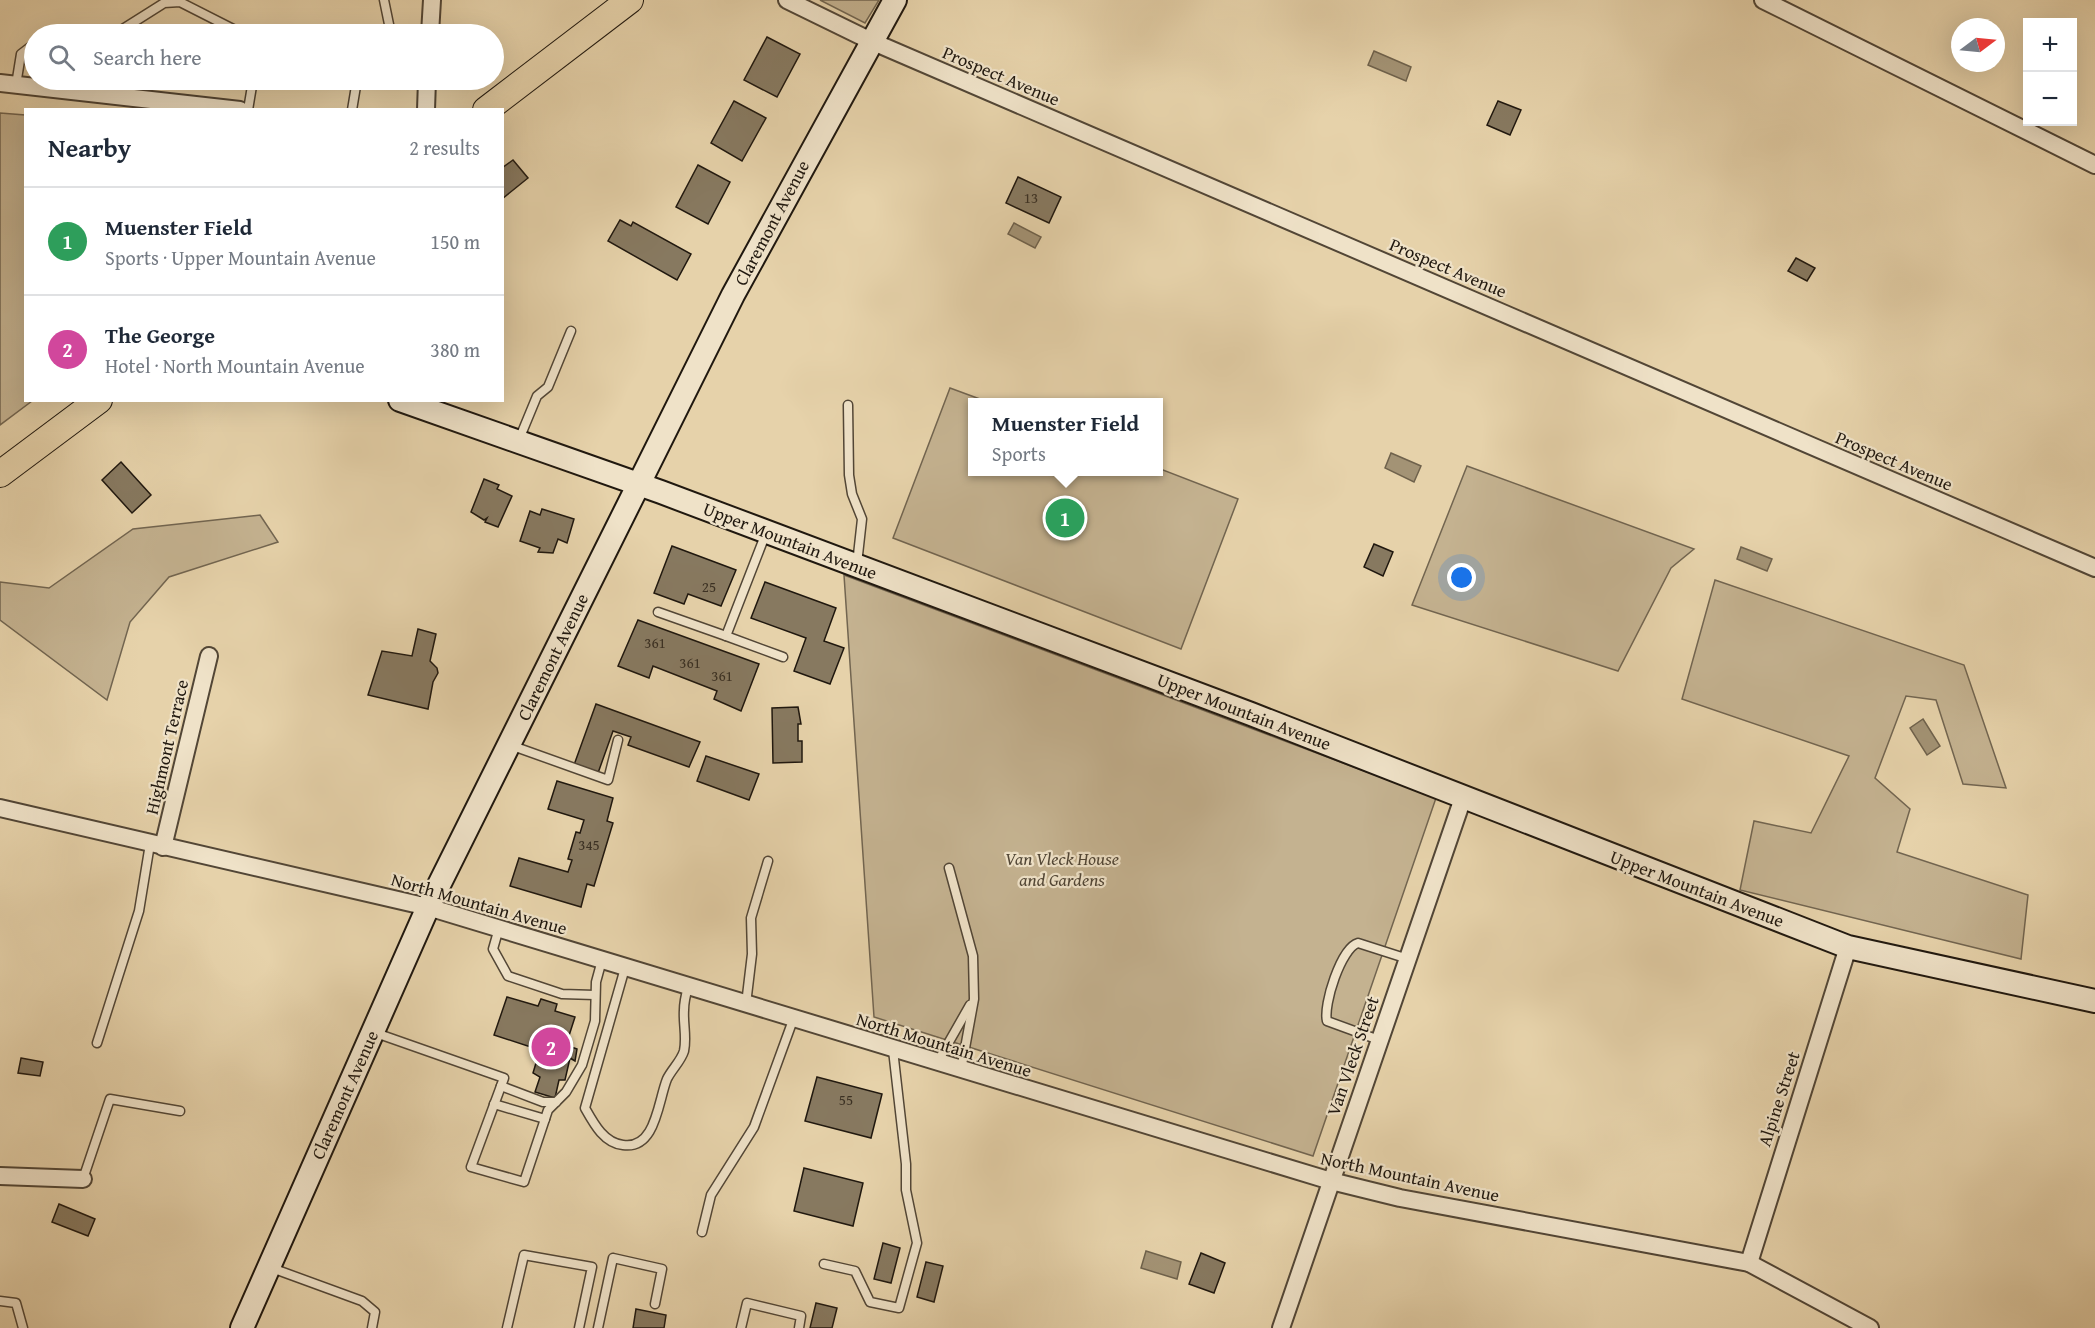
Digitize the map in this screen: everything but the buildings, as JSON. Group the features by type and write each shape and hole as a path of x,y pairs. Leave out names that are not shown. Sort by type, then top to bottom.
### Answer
{"main road":[{"path":"489,108 630,0"},
{"path":"0,474 96,402"}],"street":[{"path":"431,24 432,0"},
{"name":"Prospect Avenue","path":"787,0 871,41 2095,568"},
{"name":"Claremont Avenue","path":"242,1328 428,907 733,295 895,0"},
{"path":"1763,0 2095,165"},
{"path":"8,84 24,86"},
{"path":"62,90 222,108"},
{"path":"426,108 427,90"},
{"name":"Upper Mountain Avenue","path":"406,402 638,485 1240,710 1848,947 2095,1001"},
{"name":"Highmont Terrace","path":"157,845 209,656"},
{"name":"Van Vleck Street","path":"1281,1328 1463,798"},
{"name":"North Mountain Avenue","path":"0,808 428,907 961,1071 1331,1181 1400,1198 1749,1263 1870,1328"},
{"name":"Alpine Street","path":"1749,1263 1848,947"},
{"path":"0,1176 83,1179"}],"lane":[{"path":"384,0 389,24"},
{"path":"131,24 164,3 180,2 223,24"},
{"path":"8,84 24,52"},
{"path":"248,108 251,90"},
{"path":"352,108 355,90"},
{"path":"518,442 537,396 548,387 571,330"},
{"path":"848,405 849,475 852,494 862,519 857,566"},
{"path":"726,636 766,533"},
{"path":"658,612 783,657"},
{"path":"510,745 608,780 618,740"},
{"path":"97,1043 139,911 157,845"},
{"path":"746,1004 752,954 751,918 768,861"},
{"path":"949,868 973,956 974,999 961,1071"},
{"path":"499,927 494,949 508,976 562,994 595,995"},
{"path":"1379,1040 1327,1021 1326,1008 1333,986 1347,949 1352,945 1358,943 1408,959"},
{"path":"373,1032 504,1078 471,1167 524,1182 548,1110 566,1092 582,1065 595,1021 595,995 602,960"},
{"path":"625,968 585,1108 605,1137 618,1145 632,1147 644,1140 653,1125 668,1078 683,1054 686,1041 684,1009 687,987"},
{"path":"937,1063 974,999"},
{"path":"702,1232 711,1195 754,1127 793,1020"},
{"path":"824,1264 855,1271 870,1302 899,1308 917,1243 906,1190 906,1164 893,1050"},
{"path":"501,1086 543,1102 555,1102"},
{"path":"83,1179 110,1099 180,1111"},
{"path":"494,1104 545,1119"},
{"path":"507,1328 524,1255 592,1267 579,1328"},
{"path":"598,1328 613,1258 662,1269 655,1304"},
{"path":"268,1267 362,1301 375,1312 372,1328"},
{"path":"0,1301 16,1303 23,1328"},
{"path":"741,1328 747,1303 801,1316 798,1328"}],"green space":[{"path":"820,0 879,0 865,23"},
{"path":"0,113 24,115 24,402 31,402 0,425"},
{"path":"950,388 977,398 968,398 968,476 1163,476 1163,470 1238,499 1181,649 893,538"},
{"path":"1467,466 1694,549 1671,568 1618,671 1412,605"},
{"path":"260,515 278,542 169,577 130,622 107,700 0,620 0,582 49,588 133,529"},
{"name":"Van Vleck House and Gardens","path":"844,575 1436,798 1313,1156 874,1017"},
{"path":"1715,580 1964,665 2006,788 1963,784 1936,700 1906,696 1875,778 1910,809 1897,852 2028,895 2021,959 1740,890 1754,821 1811,833 1849,756 1682,699"}],"shaded area":[{"path":"1374,51 1411,67 1406,81 1368,65"},
{"path":"1014,223 1041,237 1035,248 1008,234"},
{"path":"1391,453 1421,466 1414,482 1385,468"},
{"path":"1741,547 1772,559 1767,571 1737,559"},
{"path":"1923,719 1940,746 1927,755 1910,728"},
{"path":"1146,1251 1181,1262 1177,1279 1141,1268"}],"place":[{"name":"Muenster Field","path":"1065,518"},
{"name":"The George","path":"551,1047"}]}
